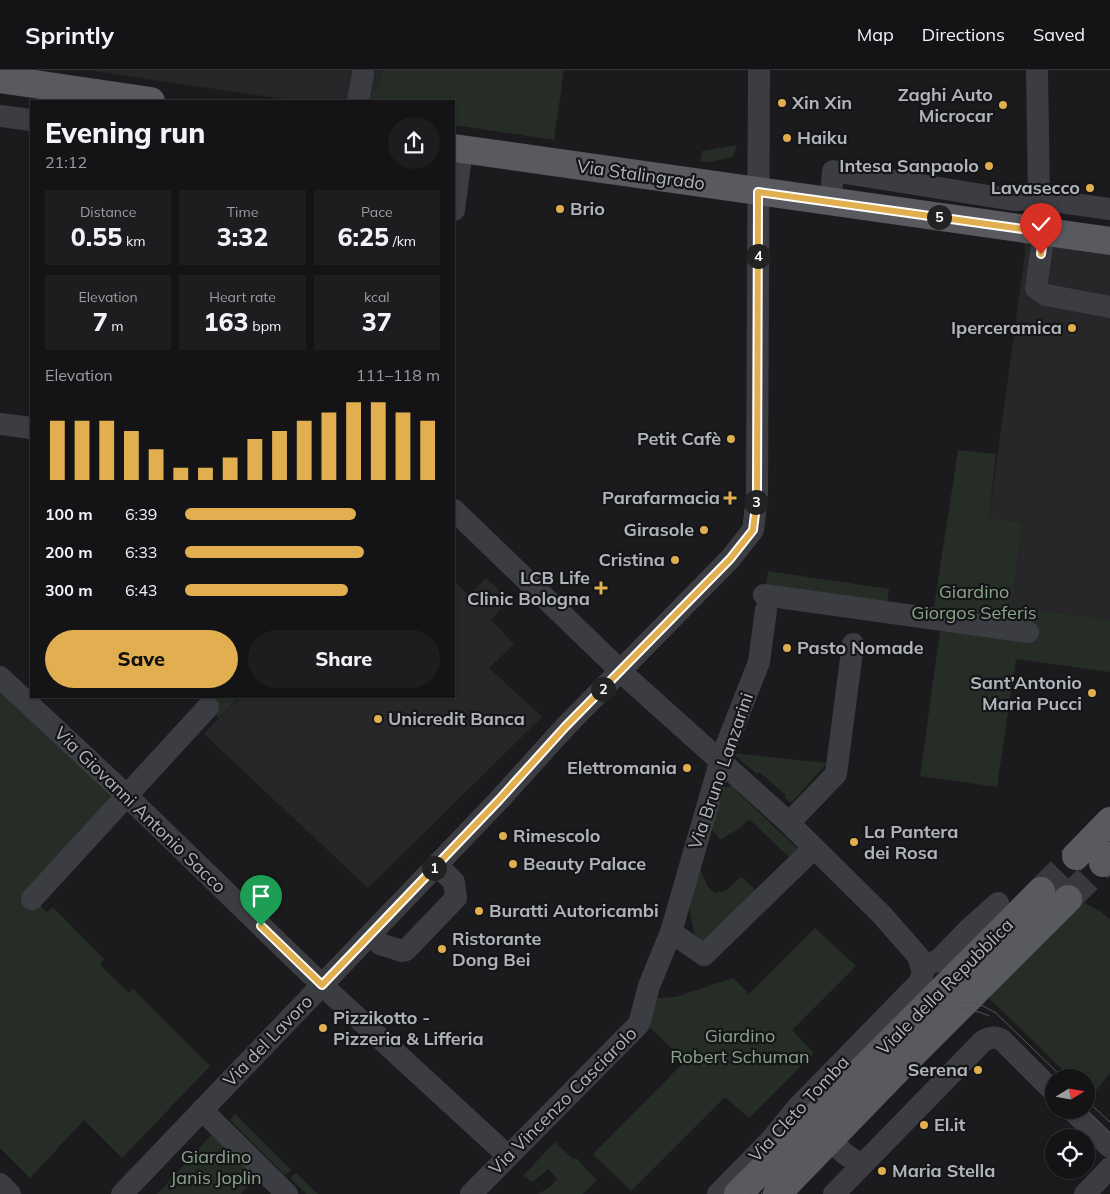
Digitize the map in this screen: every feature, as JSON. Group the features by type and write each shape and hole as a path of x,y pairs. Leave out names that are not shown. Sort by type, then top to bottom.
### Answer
{"main road":[{"path":"0,79 144,100"},
{"name":"Via Stalingrado","path":"458,148 1110,241"},
{"path":"1076,856 1110,821"},
{"name":"Viale della Repubblica","path":"738,1194 803,1114 1041,891 1022,944"},
{"name":"Viale della Repubblica","path":"777,1194 1068,899"}],"street":[{"name":"Via del Lavoro","path":"122,1194 499,800 565,727 730,559 753,530 757,490 759,70"},
{"path":"1037,70 1040,199"},
{"path":"358,100 363,74"},
{"path":"0,116 30,120"},
{"path":"455,194 458,148"},
{"path":"828,202 834,171 1014,200 1040,199 1110,209"},
{"path":"1044,232 1036,288 1046,294 1110,307"},
{"path":"0,424 30,428"},
{"path":"455,511 621,670 789,823 882,915 912,949 922,965 938,962 969,929 998,904"},
{"name":"Via Bruno Lanzarini","path":"671,932 721,760 759,662 765,602 1028,632"},
{"path":"789,823 836,774 853,644"},
{"name":"Via Giovanni Antonio Sacco","path":"0,678 126,795 322,985 508,1156"},
{"path":"32,899 208,707"},
{"path":"671,932 704,955 814,848"},
{"path":"371,934 380,944 402,951 406,950 442,914 456,898 454,882 437,865"},
{"name":"Via Vincenzo Casciarolo","path":"470,1194 639,1024 648,986 671,932"},
{"name":"Via Cleto Tomba","path":"718,1194 771,1140 803,1114 919,983 923,973 922,965"},
{"path":"834,1194 982,1042 992,1038 1002,1040 1045,1083"},
{"path":"202,1110 287,1194"},
{"path":"803,1114 829,1140 861,1165"},
{"path":"1081,1119 1110,1147"},
{"path":"1085,1194 1110,1168"},
{"path":"0,1184 10,1194"}],"shaded area":[{"path":"87,70 381,70 379,85 369,100 290,100"},
{"path":"1023,229 1110,241 1110,620 1012,606 1022,523 989,517 1025,253"},
{"path":"486,578 509,599 491,620 514,644 489,668 542,717 368,888 204,734 239,698 455,698 455,582 469,596"}],"green space":[{"path":"381,70 564,70 554,140 455,125 455,100 369,100 379,85"},
{"path":"737,145 733,157 708,162 700,161 702,151"},
{"name":"Giardino Giorgos Seferis","path":"958,450 996,454 989,517 1022,523 1012,606 1110,620 1110,672 1016,659 997,787 920,776 941,624 763,603 768,571 889,589 887,606 933,613"},
{"path":"0,686 118,795 32,899 47,912 53,907 104,959 100,965 129,993 133,989 210,1066 122,1158 84,1120 30,1178 0,1148"},
{"path":"198,698 238,698 219,718"},
{"path":"732,753 827,763 791,803 785,798 786,795 759,772 757,774"},
{"path":"731,786 800,851 792,860 749,819 740,828 720,840 709,825 724,788"},
{"path":"698,862 707,886 715,893 725,891 741,877 759,893 712,941 698,940 690,913 691,891"},
{"path":"1082,902 1100,911 1110,919 1110,1073 1095,1092 1095,1069 1062,1069 987,996"},
{"name":"Giardino Robert Schuman","path":"815,928 856,966 792,1030 814,1053 749,1118 725,1097 631,1191 593,1154 685,1061 649,1027 656,998 676,997 733,978 749,994"},
{"path":"235,1114 291,1170 285,1175 230,1120"},
{"name":"Giardino Janis Joplin","path":"215,1131 260,1175 241,1194 157,1194"},
{"path":"555,1142 573,1159 576,1158 597,1180 583,1194 538,1194 551,1186 557,1179 548,1169 533,1182 523,1176"},
{"path":"296,1173 318,1194 306,1194 290,1178"}],"tunnel":[{"path":"1041,891 1076,856"},
{"path":"1068,899 1103,863"}],"tram line":[{"path":"750,1194 925,1015 935,1008 957,1002 975,1003 983,1006 996,1013 1054,1069"},
{"path":"761,1194 933,1019 946,1013 961,1010 975,1011 989,1016"},
{"path":"1095,1108 1110,1122"},
{"path":"1095,1119 1110,1133"}],"place":[{"name":"Xin Xin","path":"782,103"},
{"name":"Zaghi Auto Microcar","path":"1003,105"},
{"name":"Haiku","path":"787,138"},
{"name":"Intesa Sanpaolo","path":"989,166"},
{"name":"Lavasecco","path":"1090,188"},
{"name":"Brio","path":"560,209"},
{"name":"Iperceramica","path":"1072,328"},
{"name":"Petit Cafè","path":"731,439"},
{"name":"Parafarmacia","path":"730,498"},
{"name":"Girasole","path":"704,530"},
{"name":"Cristina","path":"675,560"},
{"name":"LCB Life Clinic Bologna","path":"601,588"},
{"name":"Pasto Nomade","path":"787,648"},
{"name":"Sant’Antonio Maria Pucci","path":"1092,693"},
{"name":"Unicredit Banca","path":"378,719"},
{"name":"Elettromania","path":"687,768"},
{"name":"Rimescolo","path":"503,836"},
{"name":"La Pantera dei Rosa","path":"854,842"},
{"name":"Beauty Palace","path":"513,864"},
{"name":"Buratti Autoricambi","path":"479,911"},
{"name":"Ristorante Dong Bei","path":"442,949"},
{"name":"Pizzikotto - Pizzeria & Lifferia","path":"323,1028"},
{"name":"Serena","path":"978,1070"},
{"name":"El.it","path":"924,1125"},
{"name":"Maria Stella","path":"882,1171"}],"route":[{"path":"261,926 322,985 499,800 565,727 730,559 753,530 757,498 758,192 1044,232 1041,254"}]}
